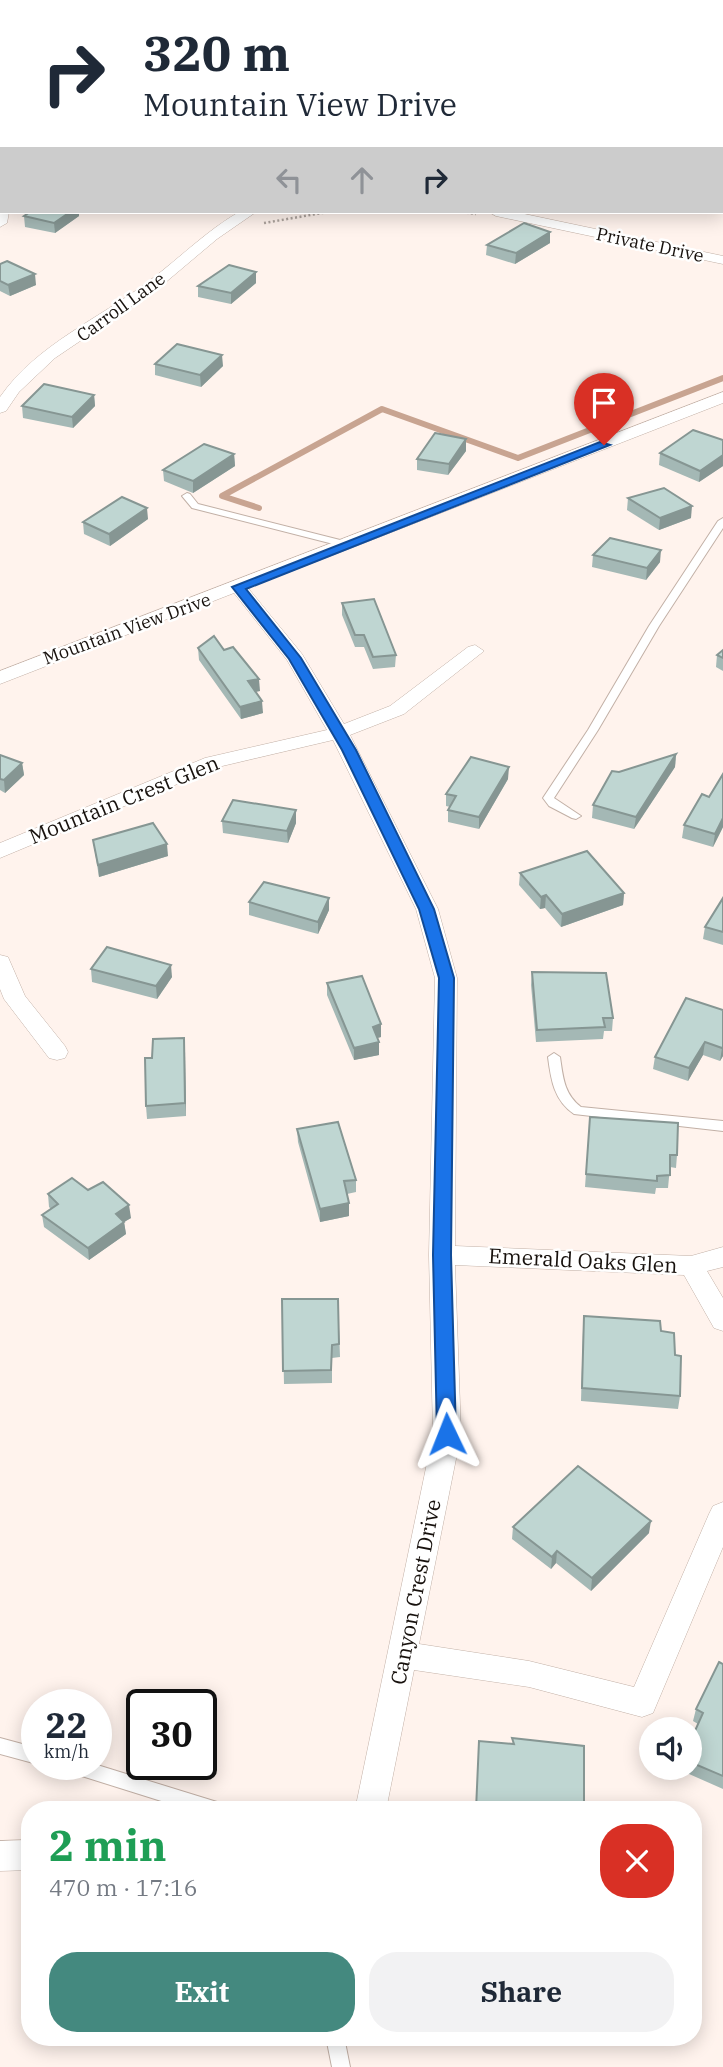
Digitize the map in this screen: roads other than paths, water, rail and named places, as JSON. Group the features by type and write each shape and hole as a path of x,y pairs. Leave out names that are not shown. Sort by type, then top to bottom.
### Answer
{"street":[{"name":"Carroll Lane","path":"0,408 25,374 154,285 225,227 246,214"},
{"name":"Private Drive","path":"505,214 723,260"},
{"name":"Mountain View Drive","path":"0,678 349,545 723,397"},
{"name":"Canyon Crest Drive","path":"239,587 295,658 339,733 427,909 446,978 442,1255 447,1434 404,1655 372,1801"},
{"name":"Mountain Crest Glen","path":"0,851 212,762 339,733 397,710 475,651"},
{"path":"0,962 15,999 57,1052"},
{"name":"Emerald Oaks Glen","path":"442,1255 691,1266 723,1257"},
{"path":"691,1266 723,1321"},
{"path":"404,1655 529,1674 642,1703 723,1514"},
{"path":"0,1856 21,1855"}],"lane":[{"path":"187,496 195,506 349,545"},
{"path":"576,816 553,804 548,798 723,521"},
{"path":"554,1057 558,1090 569,1105 578,1111 723,1126"},
{"path":"0,1746 21,1752"},
{"path":"112,1777 188,1801"},
{"path":"337,2046 341,2067"}],"waterway":[{"path":"259,508 222,496 382,409 518,458 723,378"}]}
